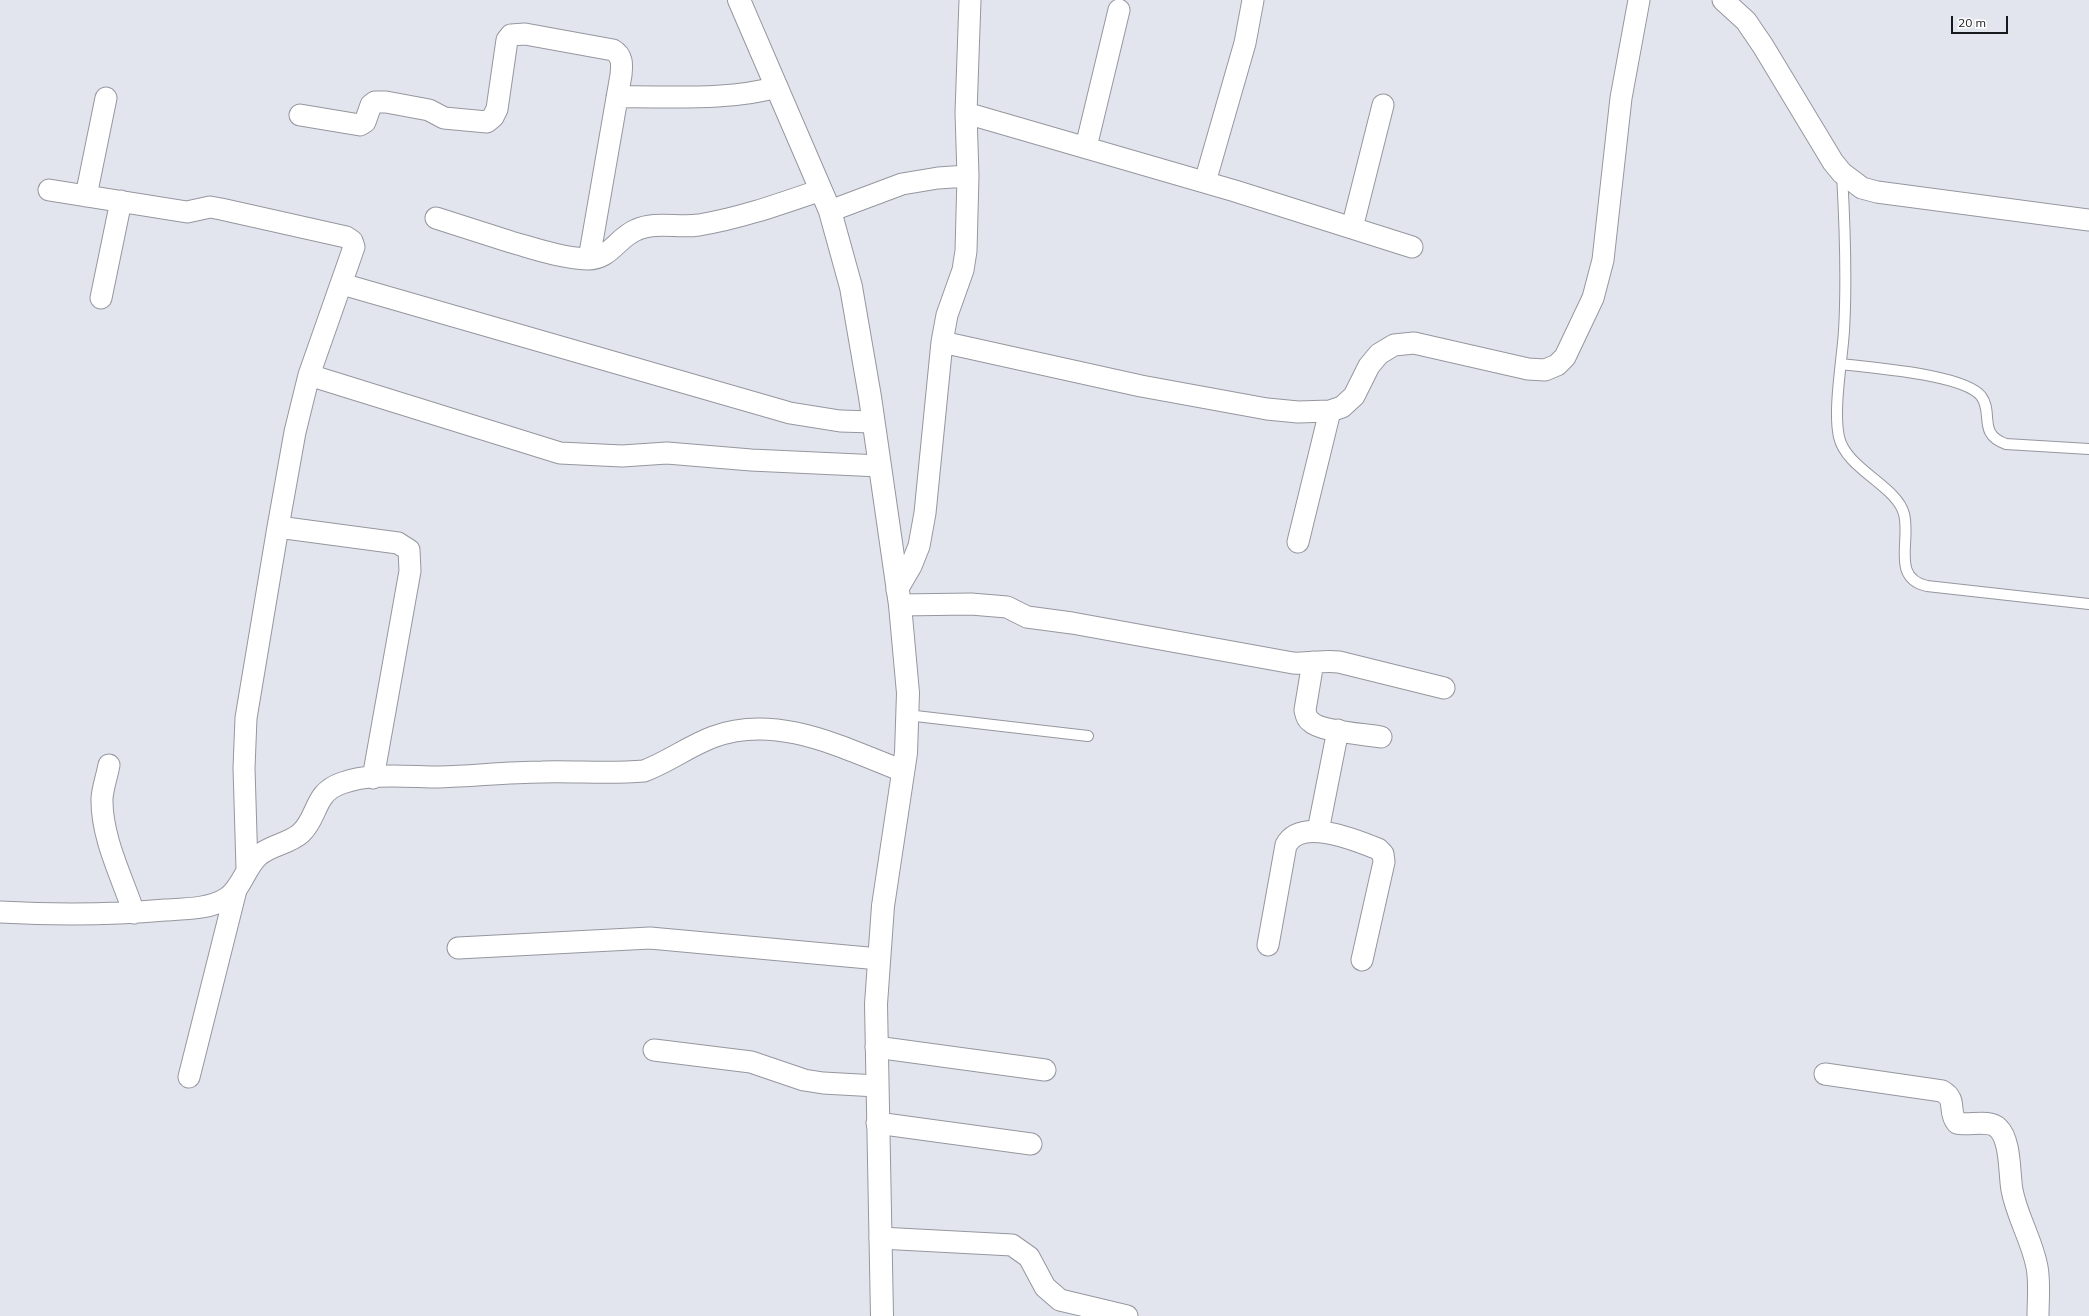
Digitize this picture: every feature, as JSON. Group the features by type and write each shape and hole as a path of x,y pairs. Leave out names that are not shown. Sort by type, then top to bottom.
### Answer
{"main road":[{"path":"739,0 830,211 851,287 880,466 898,597 908,693 906,753 883,906 879,959 876,1047 882,1316"}],"street":[{"path":"970,0 966,113 968,221 965,257 963,270 947,315 942,342 926,506 919,546 898,597 1007,607 1027,617 1096,627 1293,663 1323,661 1339,662 1444,688"},
{"path":"1205,182 1245,43 1254,0"},
{"path":"942,342 1141,386 1267,409 1298,412 1330,411 1342,407 1354,396 1369,366 1379,354 1394,345 1414,343 1528,369 1544,370 1557,365 1565,357 1594,298 1603,260 1621,98 1639,0"},
{"path":"1722,0 1746,21 1763,46 1833,162 1842,173 1862,188 1877,192 2089,220"},
{"path":"1086,147 1119,10"},
{"path":"300,115 360,125 365,122 371,104 380,102 429,110 451,120 487,122 493,118 497,109 507,40 510,35 516,33 601,47 618,53 622,65 589,259"},
{"path":"617,97 757,93 777,87"},
{"path":"86,196 106,98"},
{"path":"1352,228 1383,105"},
{"path":"966,113 1205,182 1412,247"},
{"path":"830,211 902,184 938,178 968,176"},
{"path":"49,190 187,212 210,207 221,209 346,237 352,241 354,247 309,375 295,432 278,527 246,718 244,768 247,868"},
{"path":"436,218 547,253 589,259 602,256 635,230 648,226 686,227 714,222 759,211 821,190"},
{"path":"101,298 121,201"},
{"path":"342,284 790,413 840,421 873,422"},
{"path":"309,375 560,453 622,456 667,454 751,460 880,466"},
{"path":"1298,542 1330,411"},
{"path":"278,527 398,543 409,550 410,571 373,778"},
{"path":"1313,662 1306,699 1306,717 1310,722 1338,730 1381,737"},
{"path":"189,1077 236,890 247,868 258,855 300,833 308,824 321,797 329,790 342,783 373,778 445,777 540,772 644,771 659,766 711,738 736,730 752,728 799,733 903,771"},
{"path":"1318,831 1338,730"},
{"path":"109,765 102,796 103,817 134,913"},
{"path":"1268,945 1286,845 1296,834 1318,831 1371,846 1378,849 1383,854 1384,862 1362,960"},
{"path":"0,912 42,914 134,913 181,909 215,904 227,898 236,890"},
{"path":"458,948 650,938 879,959"},
{"path":"876,1047 1045,1070"},
{"path":"654,1050 751,1062 804,1080 823,1083 877,1086"},
{"path":"1825,1074 1942,1091 1949,1094 1952,1099 1953,1118 1957,1123 1987,1124 1993,1125 1999,1129 2004,1136 2008,1151 2012,1189 2016,1209 2033,1247 2037,1269 2038,1316"},
{"path":"877,1123 1031,1144"},
{"path":"880,1238 1012,1245 1029,1257 1045,1287 1060,1300 1127,1316"}],"lane":[{"path":"1842,173 1846,257 1846,305 1837,412 1839,438 1845,451 1856,464 1900,505 1906,525 1905,561 1908,576 1916,584 1927,586 2089,604"},
{"path":"1842,364 1935,377 1972,388 1981,396 1985,405 1987,424 1990,431 2000,442 2089,449"},
{"path":"907,715 1088,736"}]}
